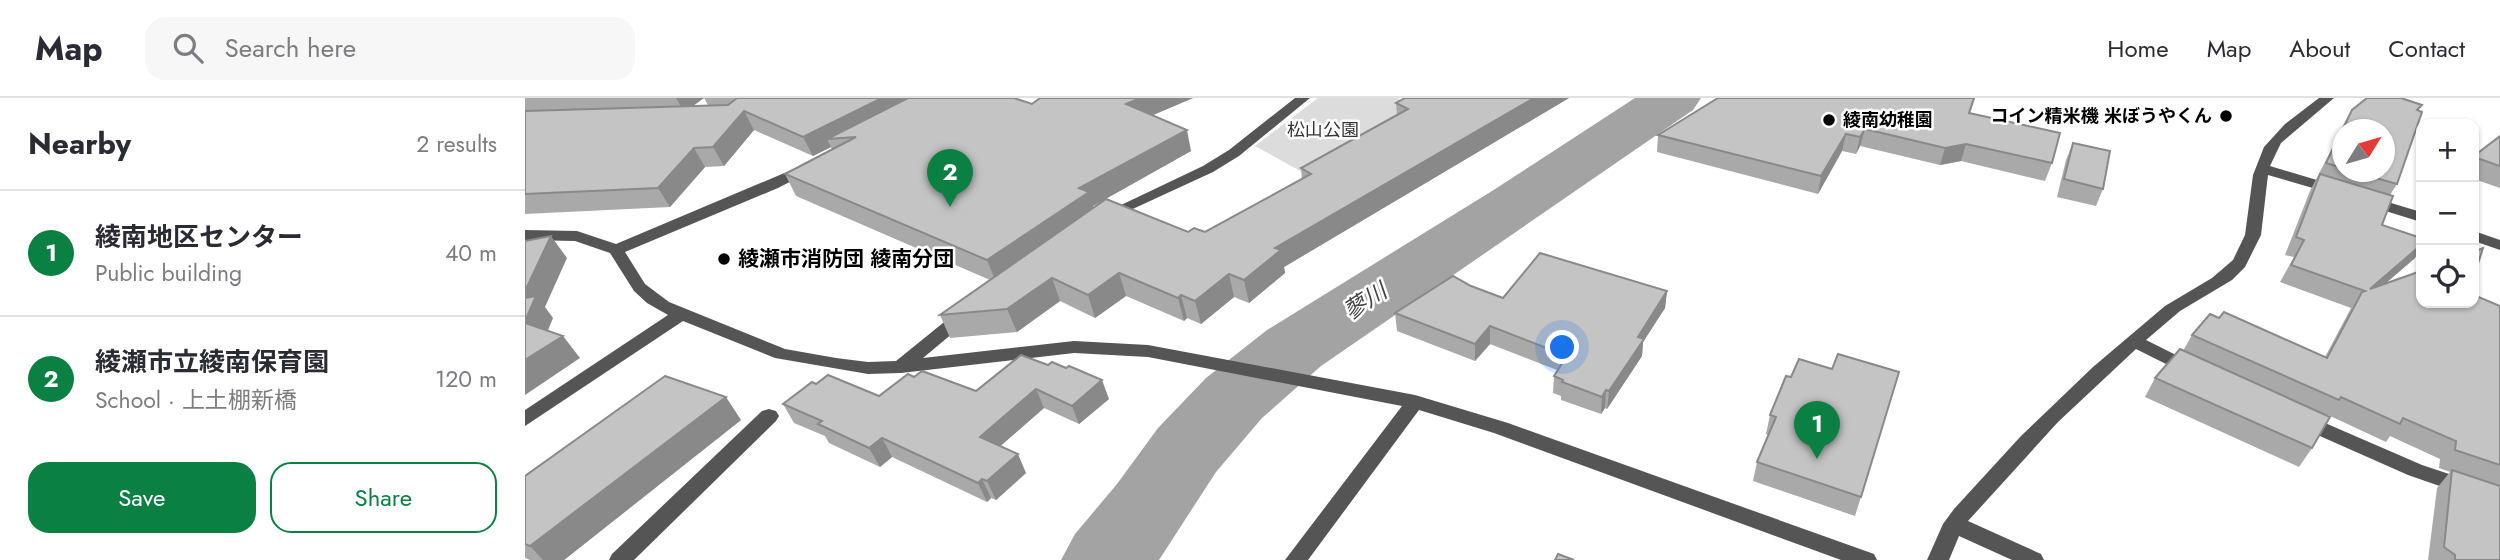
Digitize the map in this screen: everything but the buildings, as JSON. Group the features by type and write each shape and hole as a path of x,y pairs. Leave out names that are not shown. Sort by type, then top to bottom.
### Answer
{"street":[{"path":"1090,227 1112,212 1216,164 1303,98"},
{"path":"1938,560 1954,524 2048,422 2134,341 2176,306 2223,278 2238,264 2249,249 2255,232 2259,189 2267,156 2279,138 2327,98"},
{"path":"525,235 577,236 616,250 773,185 821,160"},
{"path":"2265,169 2416,215"},
{"path":"2479,238 2500,245"},
{"path":"616,250 629,276 644,295 681,314 781,354 857,367 901,367 1073,347 1148,351 1201,360 1415,402 1501,428 1866,560"},
{"path":"901,367 982,302"},
{"path":"525,419 681,314"},
{"path":"2134,341 2208,377"},
{"path":"1296,560 1415,402"},
{"path":"2281,410 2415,470 2500,499"},
{"path":"621,560 769,416"},
{"path":"1954,524 2033,560"}],"green space":[{"name":"松山公園","path":"1318,98 1397,98 1421,109 1304,173 1255,146"}],"waterway":[{"name":"蓼川","path":"1107,560 1148,508 1187,450 1234,398 1294,348 1515,205 1673,98"}],"place":[{"name":"コイン精米機 米ぼうやくん","path":"2226,116"},
{"name":"綾南幼稚園","path":"1829,120"},
{"name":"綾瀬市立綾南保育園","path":"950,207"},
{"name":"綾瀬市消防団 綾南分団","path":"724,259"},
{"name":"綾南地区センター","path":"1817,459"}]}
